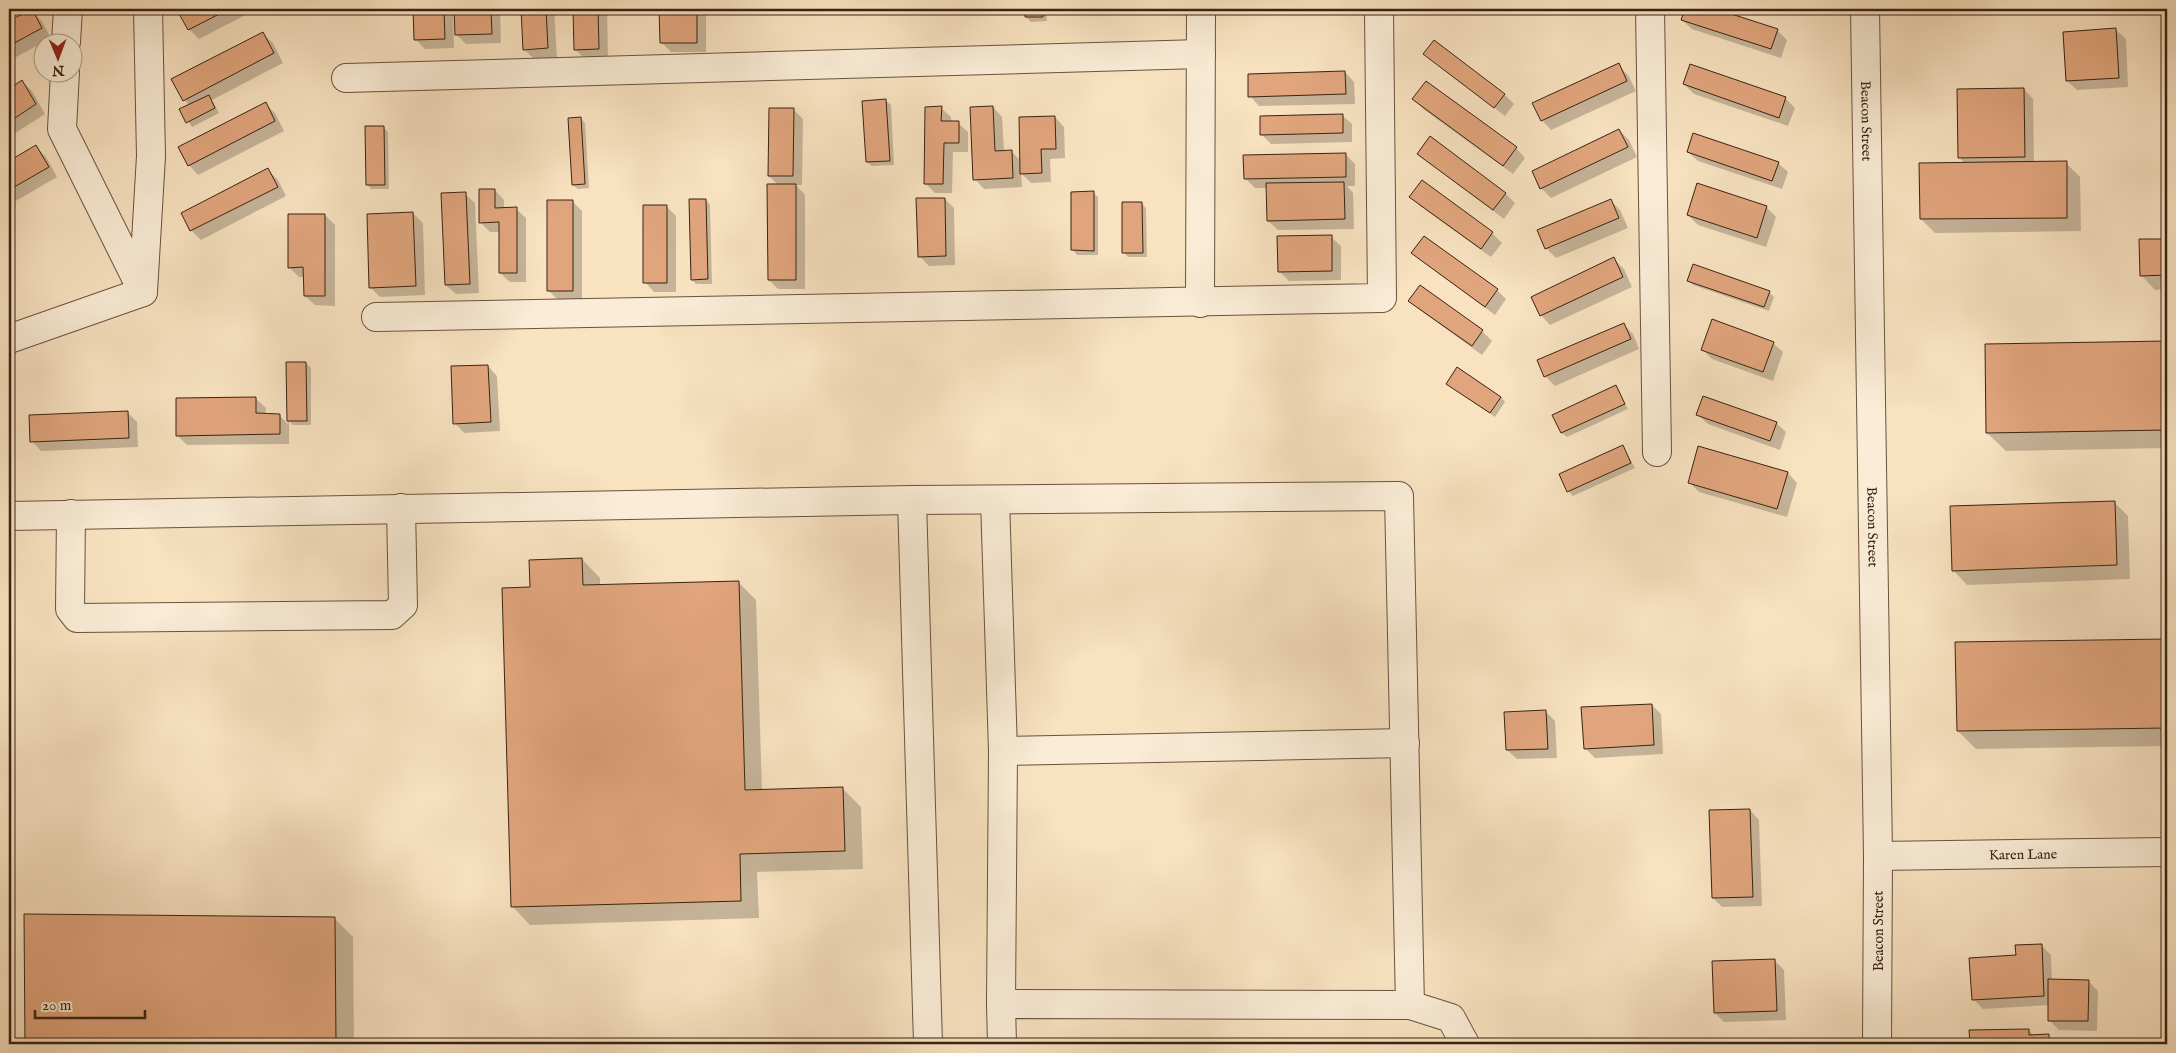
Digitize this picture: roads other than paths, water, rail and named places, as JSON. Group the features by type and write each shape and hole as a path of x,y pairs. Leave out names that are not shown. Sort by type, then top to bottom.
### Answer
{"street":[{"path":"67,32 68,9"},
{"path":"143,292 151,156 148,9"},
{"path":"1200,303 1201,9"},
{"path":"376,317 1200,303 1382,298 1379,9"},
{"path":"1650,9 1657,452"},
{"name":"Beacon Street","path":"1865,9 1878,856 1877,1044"},
{"path":"346,78 1201,54"},
{"path":"64,82 62,128 143,292"},
{"path":"9,339 143,292"},
{"path":"9,516 912,500 1399,496 1410,1004"},
{"path":"912,500 928,1044"},
{"path":"995,500 1003,751 1002,1044"},
{"path":"71,514 70,609 77,618 392,615 404,605 401,508"},
{"path":"1003,751 1405,743"},
{"name":"Karen Lane","path":"1878,856 2167,852"},
{"path":"1001,1004 1410,1004 1451,1018 1465,1044"}]}
